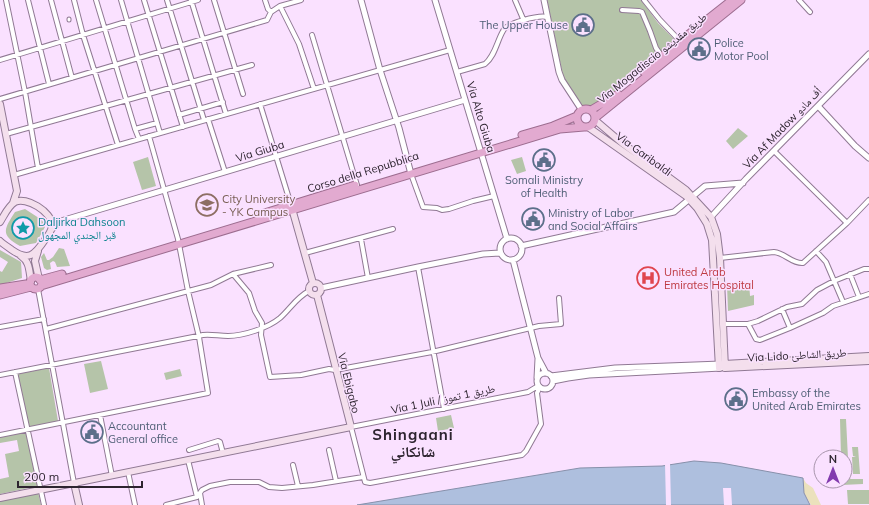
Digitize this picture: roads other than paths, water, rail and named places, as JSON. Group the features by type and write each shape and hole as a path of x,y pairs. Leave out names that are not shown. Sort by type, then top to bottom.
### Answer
{"highway":[{"name":"Via Mogadiscio طريق مقديشو","path":"592,110 614,97 664,59 680,41 732,2 741,0"},
{"name":"Via Mogadiscio طريق مقديشو","path":"595,119 732,2"},
{"path":"0,295 36,283 292,208 410,171 560,129 586,127 592,125 595,119 594,112 586,108 581,109 576,116 553,126 480,151"},
{"path":"576,116 579,124 586,127"},
{"path":"0,288 36,283"}],"main road":[{"path":"0,104 17,192 16,198 12,204 2,214 0,222"},
{"name":"Via Garibaldi","path":"595,119 622,143 681,186 690,198"},
{"name":"Via Garibaldi","path":"586,127 690,198"},
{"path":"17,192 50,216 52,223 52,229 38,251 35,261 36,283"},
{"path":"690,198 711,217 717,234 716,246 722,366"},
{"path":"690,198 707,224 720,258 723,324 722,366"},
{"path":"12,204 22,200 30,202"},
{"path":"292,208 313,283"},
{"path":"0,241 27,261 36,283"},
{"path":"18,254 28,256 38,251"},
{"path":"313,283 318,283 321,288 320,292 313,295 309,291 309,287 313,283"},
{"name":"Via Ebigabo","path":"317,294 335,370 351,427"},
{"name":"Via Lido طريق الشاطئ","path":"722,366 869,356"},
{"name":"Via Lido طريق الشاطئ","path":"722,366 749,362 869,361"},
{"path":"0,498 351,427"},
{"path":"74,483 79,505"}],"street":[{"path":"6,0 32,127 38,168"},
{"path":"28,0 49,84"},
{"path":"51,0 72,78"},
{"path":"74,0 94,72 118,145"},
{"path":"96,0 139,139"},
{"path":"121,0 160,133"},
{"path":"144,0 183,126"},
{"path":"167,0 200,109 206,120 225,172"},
{"path":"0,60 198,0"},
{"path":"214,0 243,94"},
{"path":"264,0 271,12"},
{"path":"0,100 49,84 160,53 267,20 271,12 280,6 301,0"},
{"path":"361,0 380,70 397,121 410,171 423,207 442,210 449,209 494,196"},
{"name":"Via Alto Giuba","path":"435,0 507,239"},
{"path":"515,0 524,21"},
{"path":"544,0 559,72 565,85 581,109"},
{"path":"645,0 660,20 680,41"},
{"path":"799,0 810,12"},
{"path":"192,1 226,114"},
{"path":"280,6 298,44 314,89"},
{"path":"622,10 642,12 656,48 664,59"},
{"path":"457,72 488,62 504,29 524,21 542,16 547,17"},
{"path":"312,35 357,187"},
{"path":"14,175 450,50"},
{"name":"Via Af Madow أف مادو","path":"711,217 869,54"},
{"path":"6,134 252,65"},
{"name":"Via Giuba","path":"61,221 465,100"},
{"path":"179,115 223,102"},
{"path":"260,104 292,208"},
{"path":"818,106 855,146 869,158"},
{"path":"135,129 157,123"},
{"path":"0,435 208,393 199,337 178,241 149,136"},
{"path":"774,151 847,223"},
{"path":"521,246 674,212 705,186 743,183"},
{"path":"720,258 779,252 799,263 807,261 869,200"},
{"path":"50,216 61,221 52,229"},
{"path":"305,254 393,230"},
{"path":"361,239 368,278"},
{"path":"321,288 483,254 500,253 506,259 513,260 519,256 522,250 518,241 515,239 507,239 501,244 500,253"},
{"path":"816,252 826,262 843,302"},
{"path":"513,260 529,328 538,358 546,373 552,379"},
{"path":"46,329 188,291 217,282 233,274 271,265"},
{"path":"418,267 432,352 444,409"},
{"path":"723,324 748,324 758,321 782,309 802,304 817,290 834,281 850,274 868,270"},
{"path":"233,274 249,293 255,311 262,323 261,335 270,377 301,375 329,369 335,370 432,352 529,328 561,324 560,298"},
{"path":"850,274 859,297"},
{"path":"36,283 46,329 74,483"},
{"path":"0,375 210,334 231,336 262,328 279,319 301,296 309,291"},
{"path":"748,324 758,340 790,328 843,302 869,294"},
{"path":"782,309 790,328"},
{"path":"0,327 44,320"},
{"path":"166,505 198,495 202,490 210,486 238,481 259,482 269,487 276,488 364,477 365,482 370,483 522,455 526,452 541,424 537,393 539,386 537,378 538,358"},
{"path":"552,379 615,368 722,366"},
{"path":"15,372 44,505"},
{"path":"537,378 541,374 546,373"},
{"path":"539,386 542,388 549,388 552,379"},
{"name":"Via 1 Juli / طريق 1 تموز","path":"351,427 528,392 539,386"},
{"path":"100,415 112,476"},
{"name":"Via Ebigabo","path":"351,427 364,477"},
{"path":"190,450 218,441 220,442 223,453"},
{"path":"328,450 336,481"},
{"path":"188,460 202,505"},
{"path":"293,465 298,486"},
{"path":"128,472 134,505"}],"water":[{"path":"694,461 721,463 803,478 804,493 810,505 357,505 580,468 662,466"}],"place":[{"name":"The Upper House","path":"583,25"},
{"name":"Police Motor Pool","path":"699,49"},
{"name":"Somali Ministry of Health","path":"544,160"},
{"name":"City University - YK Campus","path":"207,205"},
{"name":"Ministry of Labor and Social Affairs","path":"533,219"},
{"name":"Daljirka Dahsoon قبر الجندي المجهول","path":"23,228"},
{"name":"United Arab Emirates Hospital","path":"648,278"},
{"name":"Embassy of the United Arab Emirates","path":"736,399"},
{"name":"Accountant General office","path":"92,432"}],"district":[{"name":"Shingaani شانكاني","path":"413,442"}]}
